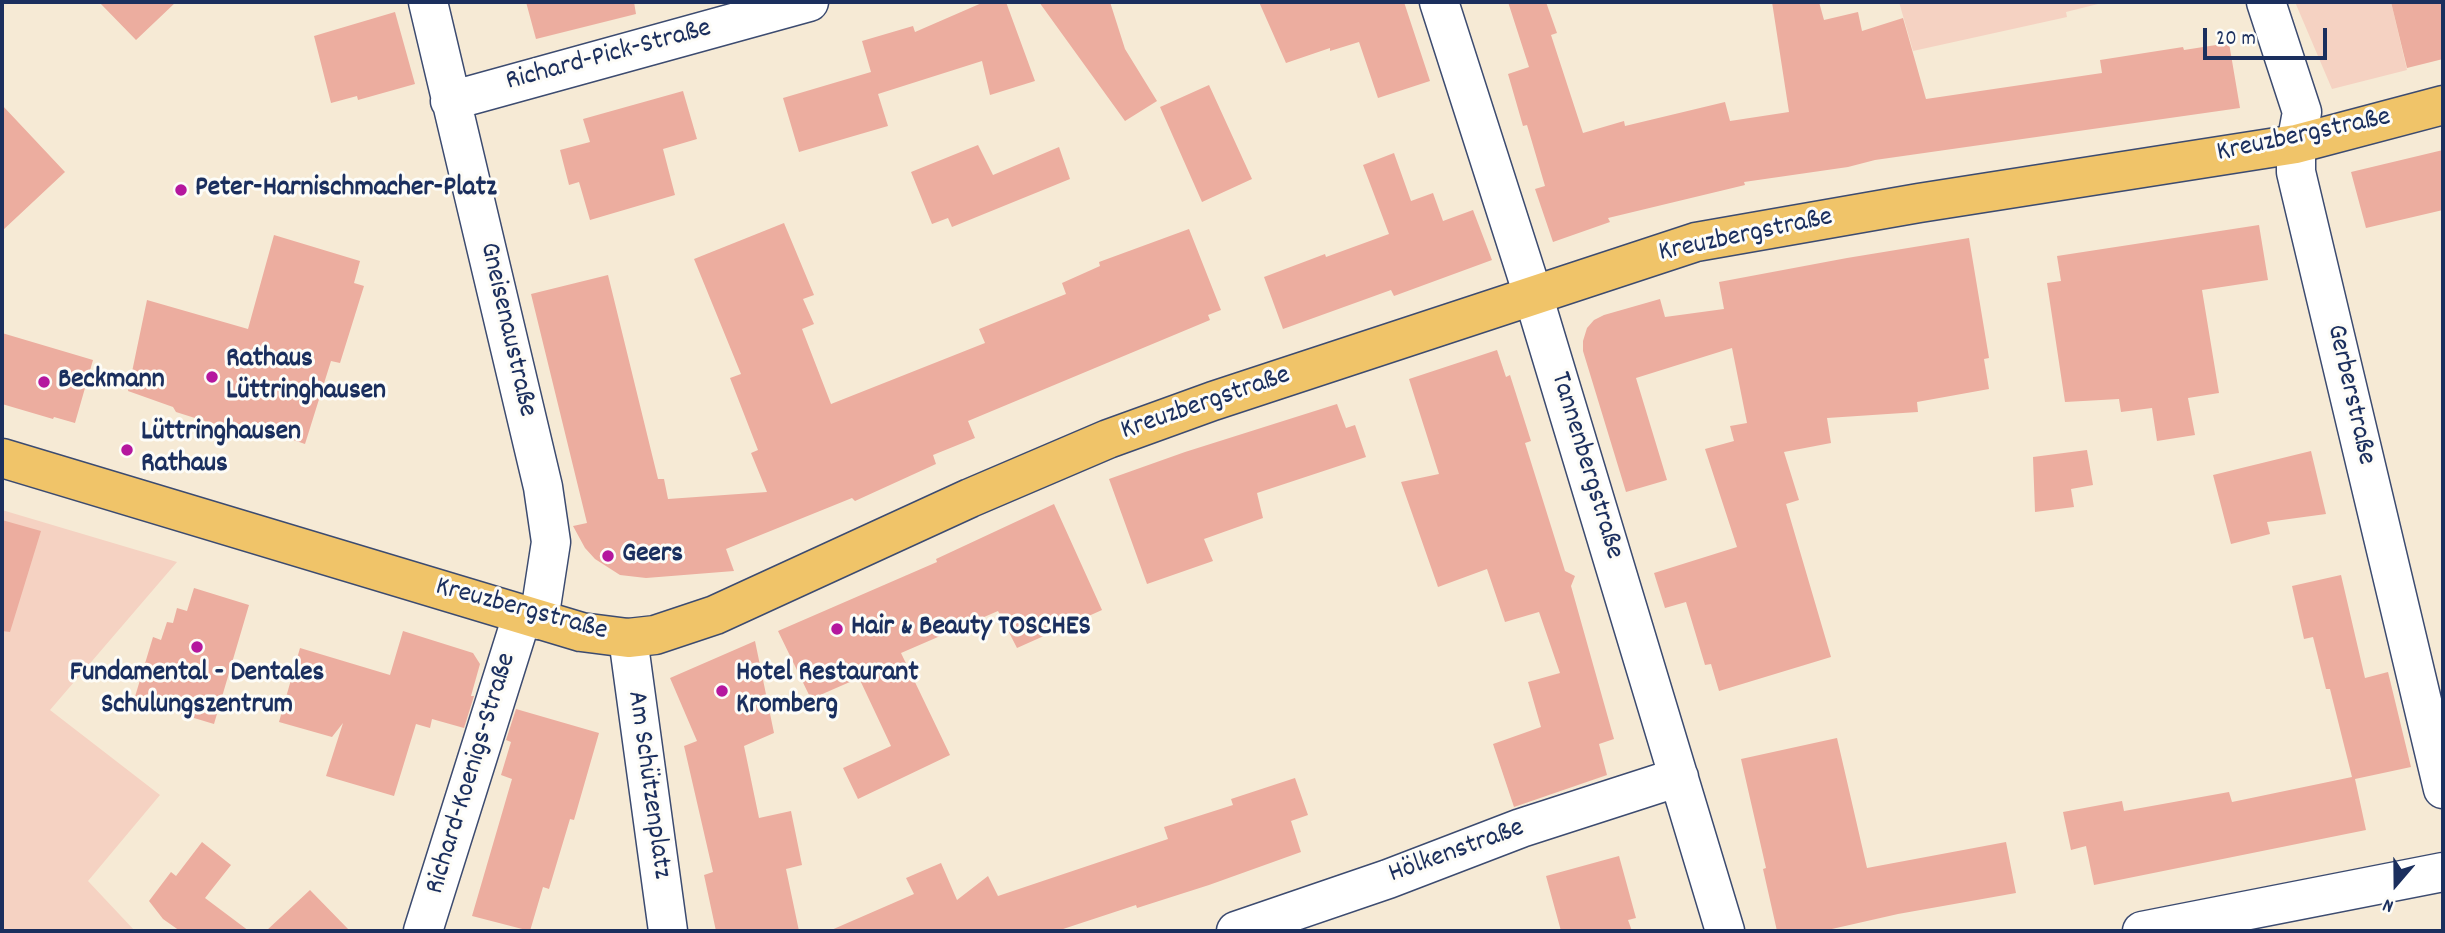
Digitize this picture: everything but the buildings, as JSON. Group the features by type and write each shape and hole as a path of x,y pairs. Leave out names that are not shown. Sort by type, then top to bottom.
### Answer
{"main road":[{"name":"Kreuzbergstraße","path":"2,458 321,552 531,618 581,632 628,638 679,629 715,615 970,498 1108,439 1226,397 1696,242 1919,203 2295,144 2443,105"}],"street":[{"name":"Gneisenaustraße","path":"428,2 543,487 551,542 531,618"},
{"name":"Richard-Pick-Straße","path":"450,101 809,2"},
{"name":"Tannenbergstraße","path":"1439,2 1533,295 1726,931"},
{"name":"Gerberstraße","path":"2266,2 2302,112 2295,144 2296,172 2443,789"},
{"name":"Richard-Koenigs-Straße","path":"423,931 531,618"},
{"name":"Am Schützenplatz","path":"628,638 668,931"},
{"name":"Hölkenstraße","path":"1236,931 1388,879 1521,828 1679,777"},
{"path":"2142,931 2443,872"}],"shaded area":[{"path":"1899,2 2106,2 2066,12 2067,17 1913,51"},
{"path":"2295,2 2391,2 2407,70 2332,89"},
{"path":"2,510 177,562 50,710 160,795 88,881 135,931 2,931"}],"place":[{"name":"Peter-Harnischmacher-Platz","path":"181,190"},
{"name":"Rathaus Lüttringhausen","path":"212,377"},
{"name":"Beckmann","path":"44,382"},
{"name":"Lüttringhausen Rathaus","path":"127,450"},
{"name":"Geers","path":"608,556"},
{"name":"Hair & Beauty TOSCHES","path":"837,629"},
{"name":"Fundamental - Dentales Schulungszentrum","path":"197,647"},
{"name":"Hotel Restaurant Kromberg","path":"722,691"}]}
